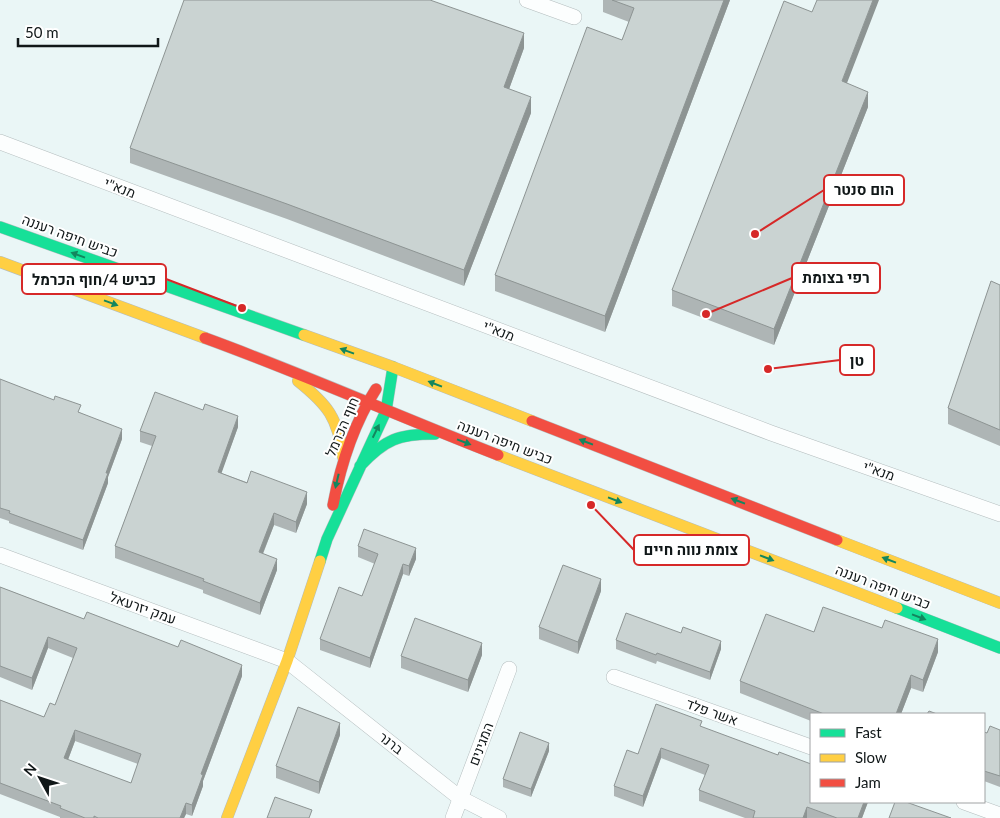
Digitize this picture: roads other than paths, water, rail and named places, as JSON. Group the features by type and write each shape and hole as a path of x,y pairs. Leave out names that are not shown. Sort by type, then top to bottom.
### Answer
{"main road":[{"name":"כביש חיפה רעננה","path":"0,227 393,368 1000,603"},
{"name":"כביש חיפה רעננה","path":"0,262 276,364 442,434 1000,648"},
{"path":"276,364 318,396 333,416 341,434 343,457"},
{"name":"חוף הכרמל","path":"327,539 336,484 343,457 367,403 393,368"},
{"name":"חוף הכרמל","path":"227,818 287,662 327,539 386,411 393,368"},
{"path":"360,466 375,449 388,439 409,433 442,434"}],"street":[{"path":"527,0 574,17"},
{"name":"מנא\"י","path":"0,142 771,434 1000,514"},
{"name":"עמק יזרעאל","path":"0,555 287,662"},
{"name":"ברנר","path":"287,662 460,798 499,818"},
{"name":"המגינים","path":"453,818 509,669"},
{"name":"אשר פלד","path":"614,677 810,747"},
{"path":"967,803 1000,815"}],"place":[{"name":"הום סנטר","path":"755,234"},
{"name":"כביש 4/חוף הכרמל","path":"242,308"},
{"name":"רפי בצומת","path":"706,314"},
{"name":"טן","path":"768,369"},
{"name":"צומת נווה חיים","path":"591,505"}]}
